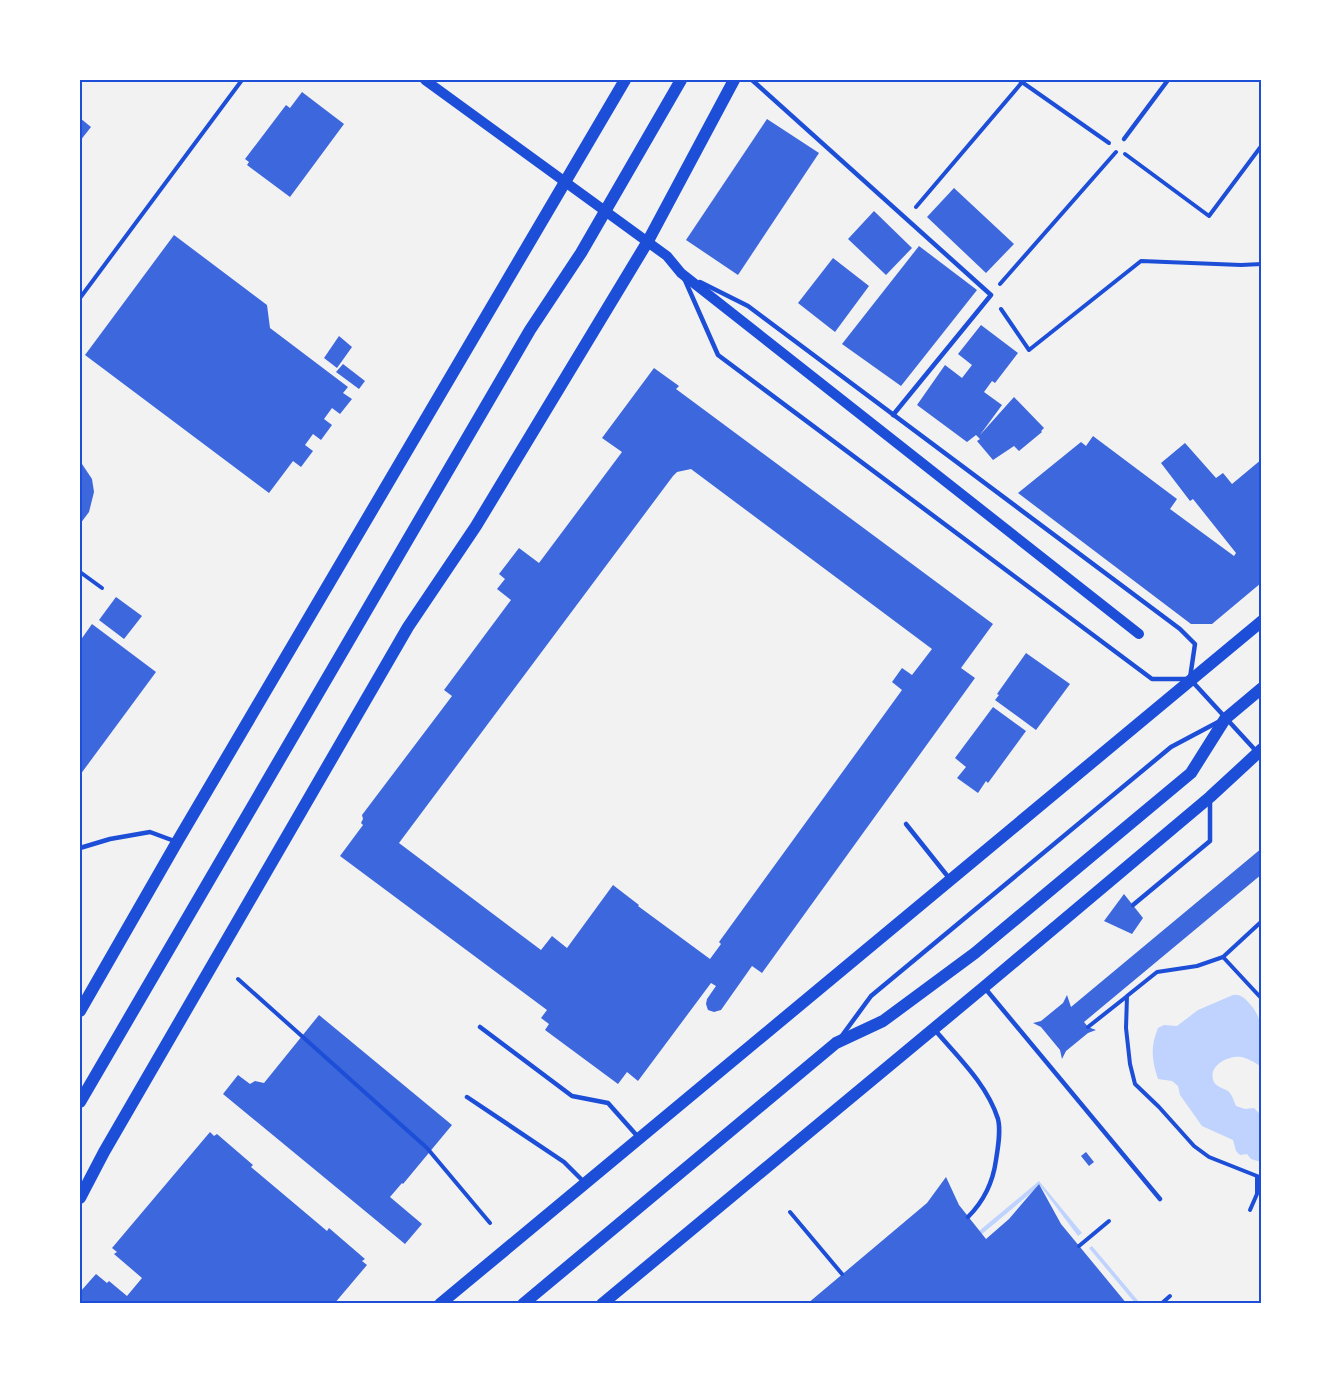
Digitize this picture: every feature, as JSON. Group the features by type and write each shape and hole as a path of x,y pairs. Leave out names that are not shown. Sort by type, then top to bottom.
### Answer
{"main road":[{"path":"80,1011 625,80"},
{"path":"80,1102 530,330 580,253 681,80"},
{"path":"80,1198 104,1152 408,627 476,526 648,242 734,80"},
{"path":"440,1304 1262,621"},
{"path":"523,1304 836,1043 883,1021 975,953 1191,773 1225,718 1262,688"},
{"path":"602,1304 984,987 1210,797 1260,751"}],"street":[{"path":"425,80 667,256 681,273 1139,634"}],"lane":[{"path":"752,80 991,295 893,414"},
{"path":"1124,139 1168,80"},
{"path":"681,273 748,306 1180,629 1195,644 1190,679"},
{"path":"681,273 718,355 1152,679 1190,679 1225,718 1260,751"},
{"path":"836,1043 871,996 1171,747 1225,718"},
{"path":"1133,905 1210,841 1210,797"},
{"path":"906,824 951,879"},
{"path":"80,848 110,839 150,832 177,842"},
{"path":"984,987 1160,1199"},
{"path":"480,1027 572,1096 608,1103 639,1138"},
{"path":"934,1029 986,1091 998,1120 995,1167 986,1194 968,1217"},
{"path":"467,1097 564,1162 585,1183"}],"path":[{"path":"80,298 242,80"},
{"path":"906,218 1024,80"},
{"path":"1124,139 1119,149 991,295 1029,350 1141,261 1262,264"},
{"path":"1209,216 1262,145"},
{"path":"80,572 102,588"},
{"path":"1088,1027 1157,972 1197,966 1223,957 1262,921"},
{"path":"1223,957 1262,999"},
{"path":"238,979 427,1148 490,1223"},
{"path":"1127,996 1126,1028 1135,1084 1194,1146 1209,1157 1259,1177 1257,1194 1250,1210"},
{"path":"790,1212 842,1274"},
{"path":"1079,1245 1109,1221"},
{"path":"1161,1304 1170,1296"}],"water":[{"path":"1233,995 1244,998 1258,1017 1262,1033 1261,1067 1245,1058 1227,1059 1214,1070 1214,1082 1230,1093 1236,1106 1245,1109 1254,1108 1261,1115 1261,1162 1251,1159 1247,1154 1240,1155 1236,1151 1233,1140 1202,1126 1180,1095 1178,1086 1172,1081 1158,1079 1153,1060 1153,1048 1158,1028 1164,1025 1177,1026 1198,1010"},
{"path":"1039,1181 1082,1233 1078,1236 1039,1184 982,1234 979,1231"},
{"path":"1092,1246 1140,1303 1135,1303 1089,1248"}],"building":[{"path":"302,92 344,124 290,197 247,165 249,162 245,159 286,105 290,108"},
{"path":"80,118 91,127 80,141"},
{"path":"767,119 819,153 738,275 686,240"},
{"path":"954,188 1014,244 986,273 927,217"},
{"path":"874,211 912,248 886,275 848,239"},
{"path":"174,235 267,305 270,328 348,387 343,393 352,399 340,414 332,408 324,419 332,425 321,440 313,434 305,445 313,451 301,467 293,461 269,493 85,355"},
{"path":"919,246 977,290 901,386 842,344"},
{"path":"833,258 869,286 835,332 798,303"},
{"path":"981,325 1018,353 995,383 992,381 984,392 1002,405 980,435 1014,397 1044,428 1019,451 1014,446 993,460 977,441 980,439 976,435 967,442 917,405 945,365 962,378 972,365 958,354"},
{"path":"339,336 352,347 337,368 324,358"},
{"path":"343,364 365,381 359,389 336,372"},
{"path":"654,368 679,386 676,389 993,624 961,668 975,678 762,973 752,966 721,1010 714,1012 708,1010 706,1004 716,986 711,983 638,1081 627,1072 618,1084 545,1030 549,1024 541,1018 547,1010 340,856 363,825 362,815 452,696 444,690 511,600 497,589 505,579 499,574 519,548 539,563 622,452 602,438","holes":["691,469 932,649 912,675 902,668 892,682 902,690 719,942 721,944 710,959 613,885 567,948 552,936 541,950 399,843 677,472"]},
{"path":"1093,436 1177,499 1170,509 1234,556 1236,553 1240,558 1193,499 1190,501 1161,463 1185,443 1216,478 1223,473 1232,484 1262,459 1261,583 1212,624 1191,624 1018,493 1081,442 1086,446"},
{"path":"80,461 92,479 94,492 89,512 80,524"},
{"path":"116,597 142,616 124,639 99,620"},
{"path":"92,624 156,672 80,775 80,641"},
{"path":"1026,653 1070,684 1036,730 995,700"},
{"path":"993,707 1026,731 978,793 957,778 966,767 955,758"},
{"path":"1262,848 1262,874 1084,1022 1088,1027 1096,1030 1088,1033 1066,1051 1062,1059 1060,1050 1041,1027 1033,1023 1041,1021 1063,1003 1067,995 1071,1007"},
{"path":"1124,894 1143,918 1132,934 1104,921"},
{"path":"319,1015 452,1125 390,1197 422,1224 405,1244 223,1094 238,1075 250,1084 255,1081 264,1083"},
{"path":"210,1132 214,1136 217,1134 253,1165 251,1167 327,1231 329,1228 365,1259 362,1261 367,1265 334,1304 80,1304 80,1292 96,1274 107,1283 109,1281 127,1296 142,1278 114,1254 117,1252 112,1248"},
{"path":"1086,1152 1094,1162 1089,1166 1081,1156"},
{"path":"946,1177 959,1205 986,1239 1009,1219 1039,1184 1061,1224 1127,1304 807,1304 927,1203"}]}
